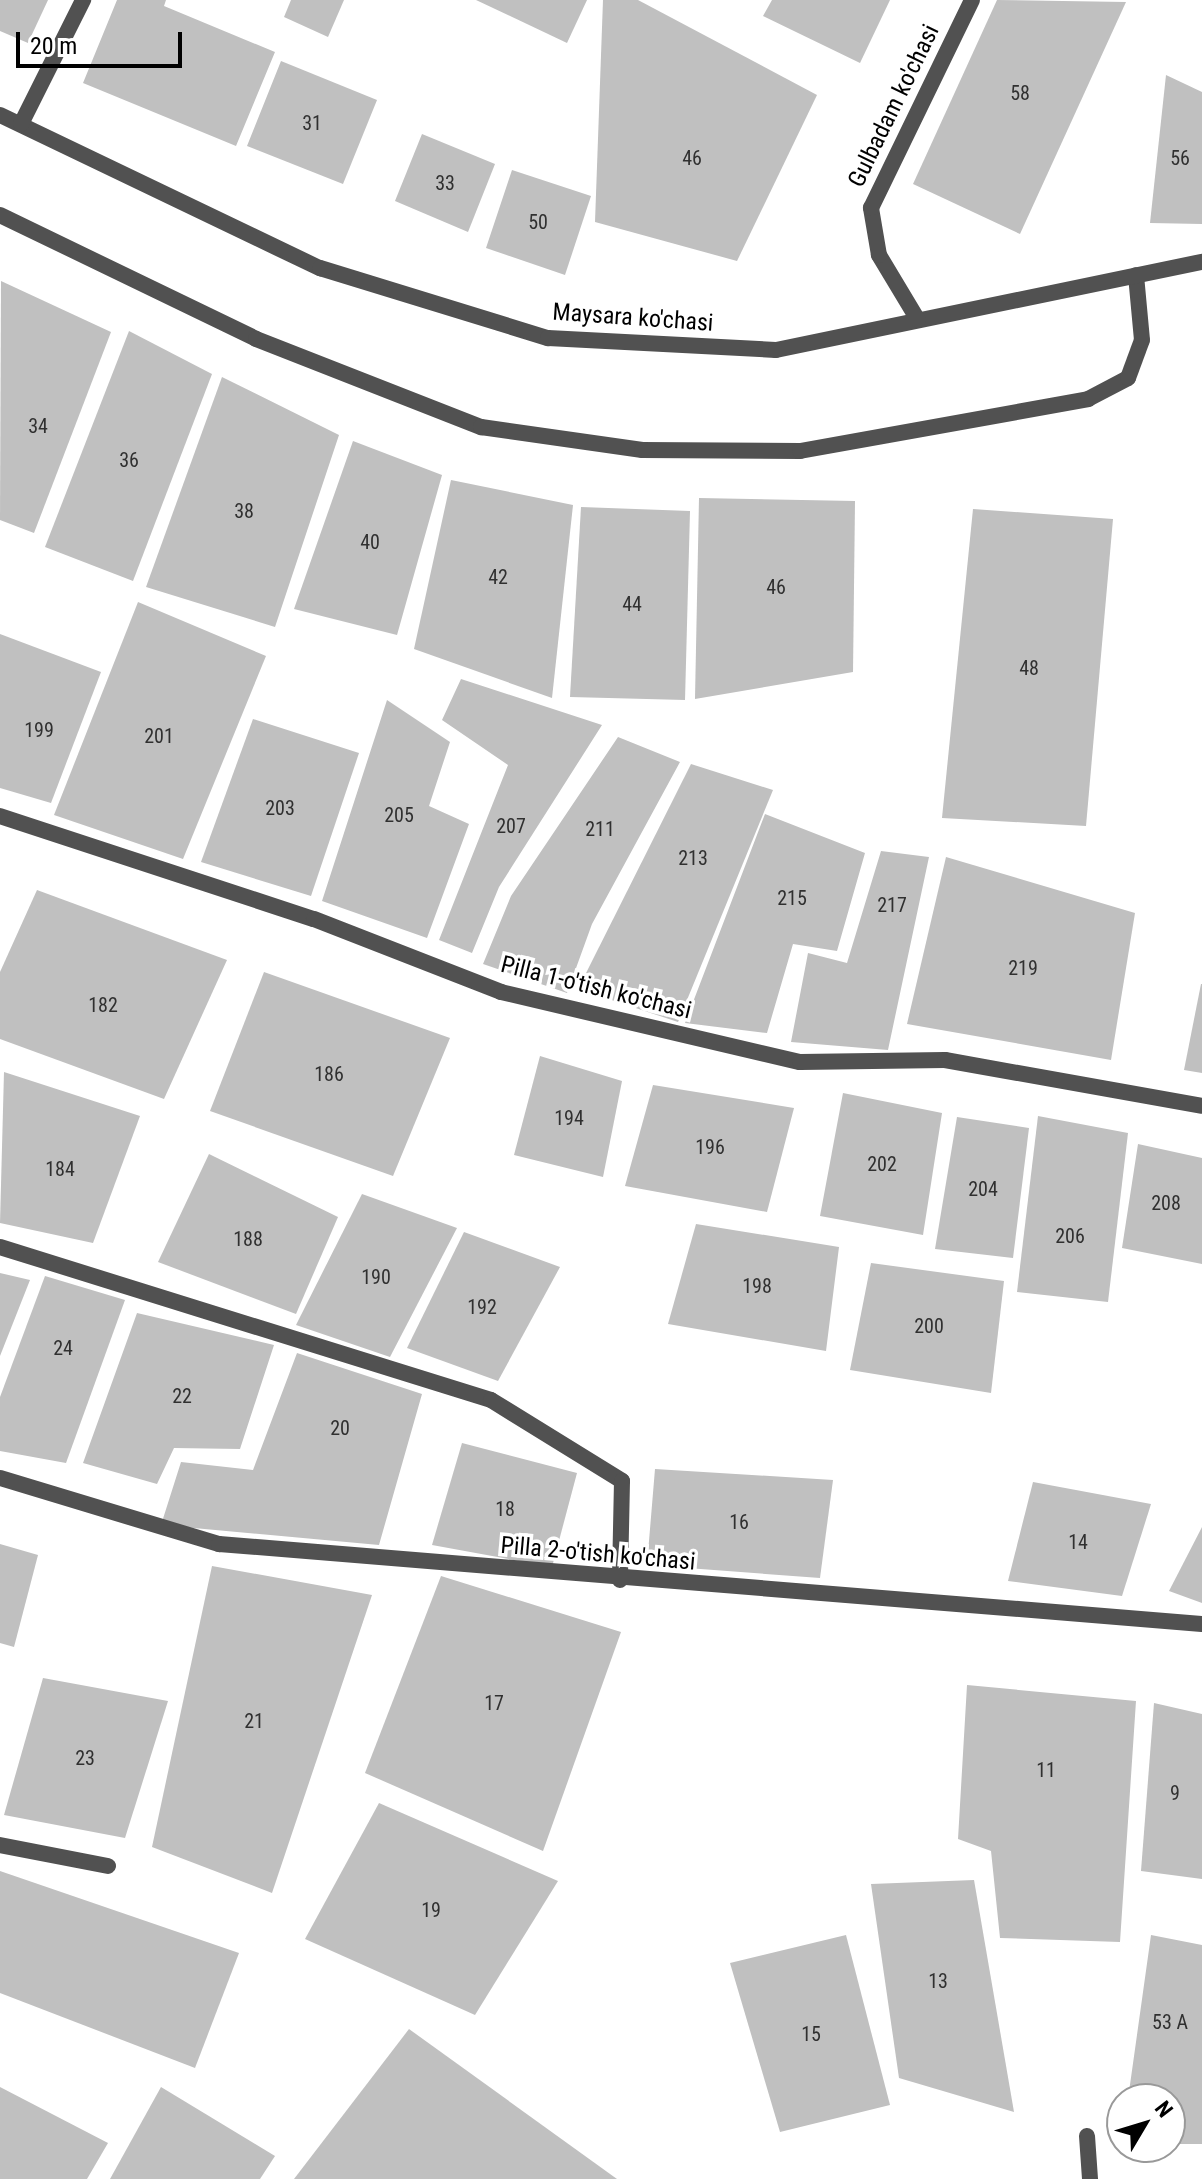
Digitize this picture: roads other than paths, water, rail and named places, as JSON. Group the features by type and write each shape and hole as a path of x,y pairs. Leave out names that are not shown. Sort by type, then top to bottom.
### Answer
{"street":[{"path":"21,124 83,0"},
{"name":"Gulbadam ko'chasi","path":"918,320 879,255 871,208 972,0"},
{"name":"Maysara ko'chasi","path":"0,115 320,268 548,338 776,350 1202,262"},
{"path":"0,215 256,339 481,427 642,450 800,451 1088,399 1128,378 1142,340 1136,275"},
{"name":"Pilla 1-o'tish ko'chasi","path":"0,816 314,919 501,992 800,1062 945,1060 1202,1106"},
{"path":"0,1247 491,1400 622,1481 620,1580"},
{"name":"Pilla 2-o'tish ko'chasi","path":"0,1478 219,1544 620,1580 1202,1624"},
{"path":"0,1845 108,1866"},
{"path":"1087,2136 1090,2179"}]}
